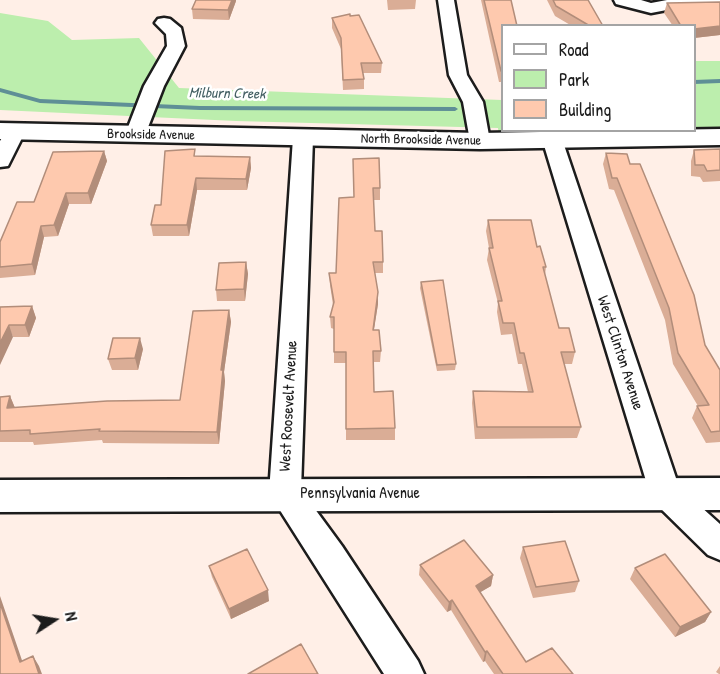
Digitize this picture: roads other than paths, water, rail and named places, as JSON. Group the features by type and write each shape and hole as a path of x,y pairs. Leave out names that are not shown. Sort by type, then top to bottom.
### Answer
{"main road":[{"name":"Brookside Avenue","path":"8,131 142,115 303,138"},
{"name":"North Brookside Avenue","path":"303,138 553,142 720,137"},
{"name":"Pennsylvania Avenue","path":"0,496 720,494"}],"street":[{"path":"446,0 459,75 473,102 480,141"},
{"path":"622,0 651,8 672,4 720,4"},
{"path":"142,115 154,86 176,46 175,32 164,23"},
{"path":"0,161 8,131"},
{"name":"West Roosevelt Avenue","path":"303,138 285,494 330,557 405,674"},
{"name":"West Clinton Avenue","path":"553,142 666,494 720,545"}],"waterway":[{"name":"Milburn Creek","path":"696,82 720,81"},
{"name":"Milburn Creek","path":"0,90 40,101 200,108 455,109"}]}
